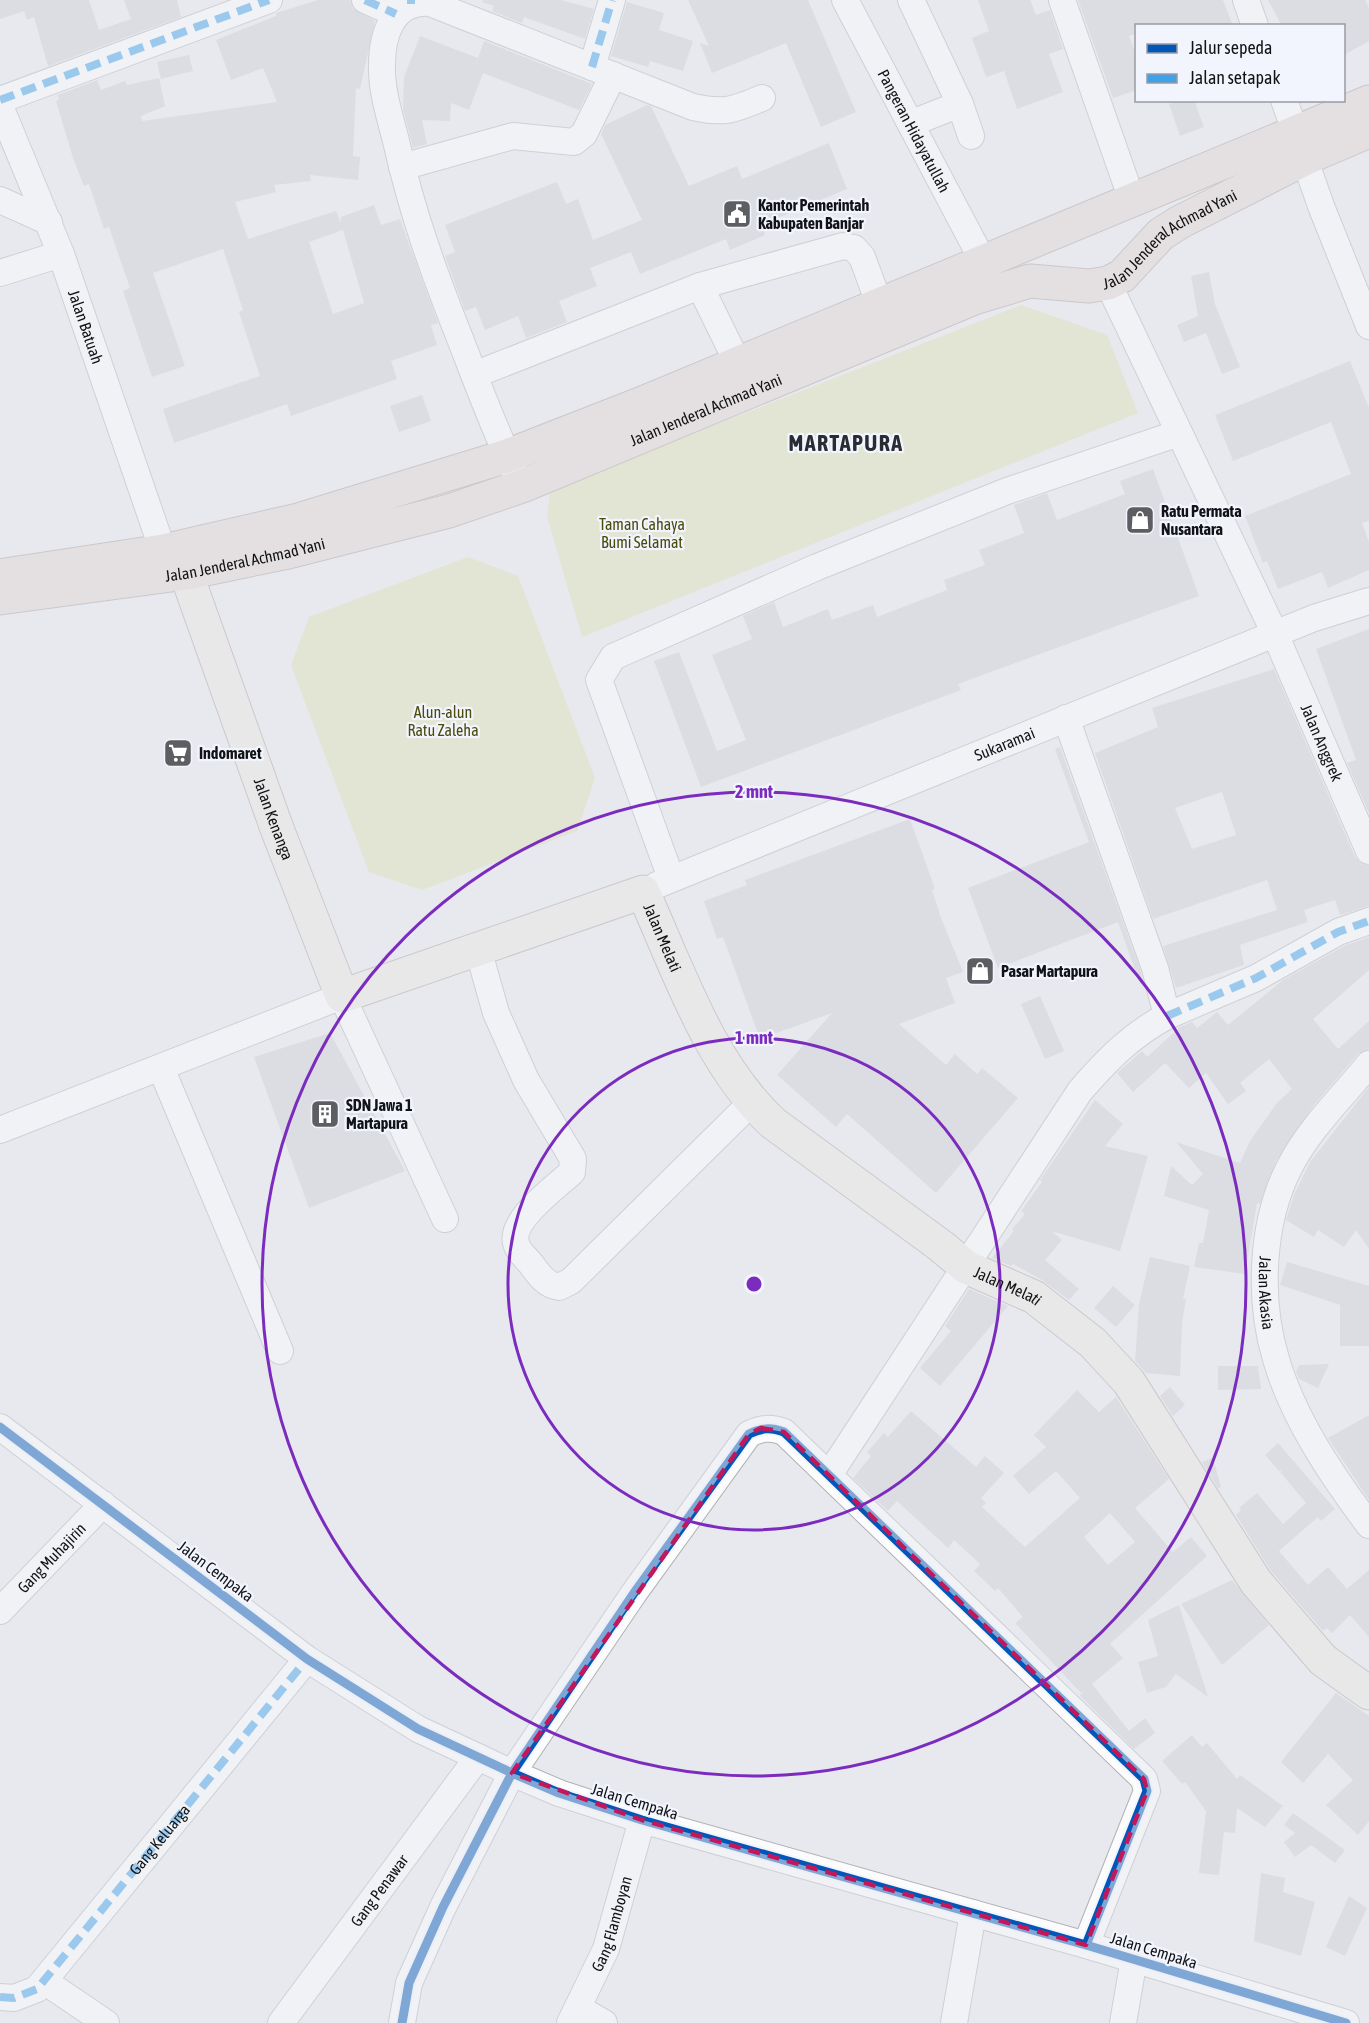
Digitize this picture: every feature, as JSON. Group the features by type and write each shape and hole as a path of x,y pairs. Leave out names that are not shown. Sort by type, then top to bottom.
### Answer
{"highway":[{"name":"Jalan Jenderal Achmad Yani","path":"0,598 175,562 298,520 507,456 744,376 885,319 1030,281 1089,286 1108,283 1122,276 1161,234 1369,102"},
{"name":"Jalan Jenderal Achmad Yani","path":"885,319 984,263 1132,200 1301,146 1369,131"},
{"name":"Jalan Jenderal Achmad Yani","path":"0,575 288,552 449,512 522,486 744,376"}],"main road":[{"name":"Jalan Kenanga","path":"175,562 342,996"},
{"path":"342,996 657,885"},
{"name":"Jalan Melati","path":"657,885 721,1060 751,1103 773,1123 942,1246 966,1267 1034,1297 1093,1342 1130,1383 1262,1590 1323,1660 1369,1693"}],"street":[{"path":"0,100 269,0"},
{"path":"365,0 406,6 430,3 693,107 713,112 730,112 762,98"},
{"path":"402,167 513,136 574,142 584,134 602,71 612,0"},
{"name":"Pangeran Hidayatullah","path":"845,0 984,263"},
{"path":"911,0 960,104 971,136"},
{"path":"1062,0 1132,200"},
{"path":"1246,0 1254,24"},
{"path":"406,6 386,36 382,67 402,167 421,238 474,375 507,456 522,486"},
{"path":"1285,102 1321,206 1369,326"},
{"path":"912,123 960,104"},
{"name":"Jalan Batuah","path":"0,106 49,222 175,562"},
{"path":"0,200 49,222"},
{"path":"474,375 700,286 843,246 854,248 862,257 885,319"},
{"path":"0,273 61,254"},
{"name":"Jalan Anggrek","path":"1108,283 1275,634 1369,851"},
{"path":"700,286 744,376"},
{"path":"657,885 599,680 613,657 817,567 1007,491 1179,433"},
{"name":"Sukaramai","path":"657,885 1275,634 1369,601"},
{"path":"1066,718 1155,968 1167,1016"},
{"path":"829,1475 1080,1091 1110,1056 1139,1030 1256,978 1338,932 1369,921"},
{"path":"478,949 496,1013 526,1080 573,1160 572,1172 525,1216 517,1226 515,1235 517,1246 547,1282 559,1287 572,1281 751,1103"},
{"path":"0,1130 342,996 445,1219"},
{"name":"Jalan Akasia","path":"1369,1064 1306,1140 1289,1168 1272,1218 1266,1283 1270,1338 1276,1361 1300,1415 1344,1491 1369,1525"},
{"path":"161,1068 280,1352"},
{"name":"Jalan Cempaka","path":"0,1427 307,1659 418,1729 512,1773 559,1793 642,1820 1086,1945 1346,2023"},
{"path":"402,2023 404,2004 414,1972 443,1907 512,1773 634,1593 749,1434 761,1428 773,1428 784,1432 1143,1779 1147,1791 1086,1945"},
{"name":"Gang Muhajirin","path":"0,1611 103,1504"},
{"name":"Gang Keluarga","path":"0,1996 14,1998 28,1995 44,1981 307,1659"},
{"name":"Gang Penawar","path":"281,2023 478,1757"},
{"name":"Gang Flamboyan","path":"574,2015 606,1949 642,1820"},
{"path":"954,2023 973,1913"},
{"path":"1123,2023 1134,1959"},
{"path":"44,1981 106,2023"},
{"path":"574,2015 604,2023"}],"highlighted area":[{"path":"761,1428 784,1432 1144,1779 1147,1791 1086,1945 642,1820 512,1773 749,1434"}],"green space":[{"name":"Taman Cahaya Bumi Selamat","path":"1021,305 1107,335 1138,413 582,637 547,516 550,494 557,487"},
{"name":"Alun-alun Ratu Zaleha","path":"468,557 518,576 595,778 577,831 422,890 369,872 291,665 309,617"}],"building":[{"path":"0,0 89,0 99,30 131,19 124,0 177,0 181,17 48,66 34,17 27,20 24,11 0,19"},
{"path":"318,0 350,0 353,9 375,21 360,89 356,88 353,156 360,157 358,180 310,175 311,181 274,185 276,192 235,202 248,239 336,211 341,223 341,217 374,205 381,225 400,219 438,323 431,325 437,345 391,361 397,379 291,416 287,404 174,443 163,409 260,376 239,312 243,310 223,249 153,273 185,366 152,377 123,291 130,288 109,227 104,229 89,184 84,186 56,101 59,100 58,95 97,80 101,90 125,81 127,85 159,78 165,106 141,116 142,121 277,102 263,68 231,80 216,40 276,16 276,13","holes":["343,230 364,303 333,314 309,242"]},
{"path":"483,0 561,0 594,9 585,39 524,17 522,23 492,11 494,6 482,2"},
{"path":"688,0 808,0 856,112 821,127 786,43 712,73 700,43 709,46"},
{"path":"978,0 1030,0 1036,15 1050,10 1063,49 1049,54 1063,92 1017,109 1004,71 986,77 972,38 989,31"},
{"path":"1078,0 1223,0 1232,24 1135,24 1135,34 1129,36 1135,52 1135,91 1113,98"},
{"path":"1268,0 1365,0 1369,8 1369,41 1345,54 1345,24 1281,24"},
{"path":"627,2 664,13 659,30 693,41 683,71 650,61 648,67 611,56"},
{"path":"420,36 478,58 484,41 592,84 579,110 483,73 469,110 451,103 450,121 422,120 427,144 413,148 403,109 404,77"},
{"path":"189,55 193,71 161,79 157,62"},
{"path":"1195,102 1204,127 1180,136 1169,104"},
{"path":"647,105 651,106 689,186 737,166 742,179 829,143 847,189 761,225 765,235 730,250 726,239 640,274 631,252 590,268 597,286 559,301 567,322 526,338 518,316 485,330 476,307 465,311 445,256 455,252 445,225 557,182 566,204 578,199 593,240 642,220 601,134 605,125"},
{"path":"1209,272 1215,304 1240,367 1222,374 1206,333 1184,342 1177,325 1198,316 1191,276"},
{"path":"1350,361 1369,408 1369,521 1362,523 1369,542 1369,570 1328,588 1322,572 1278,589 1267,561 1263,563 1245,516 1351,474 1331,422 1233,461 1215,415"},
{"path":"422,395 431,421 399,432 390,406"},
{"path":"1153,469 1199,596 958,684 961,690 701,787 654,661 679,652 717,751 746,740 712,655 752,639 743,616 774,602 783,627 828,609 832,620 873,605 877,617 947,590 944,580 985,565 979,550 1024,533 1014,505 1047,493 1057,520 1125,494 1120,481"},
{"path":"1369,629 1369,813 1347,763 1356,760 1316,649"},
{"path":"1274,669 1355,857 1361,863 1369,866 1369,906 1340,915 1335,900 1304,910 1308,922 1240,945 1244,965 1176,988 1163,946 1277,910 1267,880 1153,919 1095,753 1158,727 1152,708","holes":["1222,792 1236,835 1192,849 1175,808"]},
{"path":"1060,747 1141,972 1143,982 1140,984 1118,922 998,968 968,888 1089,842 1055,749"},
{"path":"910,819 935,889 932,890 941,918 963,972 946,978 955,1003 899,1024 946,1065 955,1054 977,1074 982,1068 1018,1098 936,1193 847,1114 836,1127 777,1075 832,1013 760,1039 723,937 717,939 704,901 747,885 745,880"},
{"path":"1369,937 1369,970 1313,1019 1338,1049 1369,1021 1369,1049 1358,1054 1314,1105 1276,1161 1260,1204 1257,1203 1245,1274 1194,1267 1199,1243 1203,1243 1209,1210 1164,1196 1171,1166 1192,1185 1203,1174 1176,1142 1240,1163 1250,1141 1277,1103 1292,1089 1269,1059 1240,1083 1246,1091 1228,1104 1206,1073 1189,1088 1165,1063 1133,1092 1117,1073 1142,1051 1147,1057 1180,1027 1192,1022 1197,1028 1217,1012 1228,1025 1283,980 1344,946"},
{"path":"1040,996 1064,1051 1045,1059 1021,1004"},
{"name":"SDN Jawa 1 Martapura","path":"330,1033 405,1171 309,1208 254,1057"},
{"path":"1369,1087 1369,1249 1356,1230 1344,1247 1318,1230 1314,1237 1286,1220 1294,1195 1310,1162"},
{"path":"1095,1100 1123,1124 1105,1146 1148,1156 1120,1251 1051,1231 1062,1240 1045,1260 1079,1289 1069,1300 1042,1280 1013,1264 1011,1266 992,1258 1014,1231 1012,1229 1025,1214 1021,1211 1042,1182 1040,1180"},
{"path":"1150,1257 1190,1266 1183,1299 1186,1299 1182,1323 1180,1376 1146,1373 1135,1361 1139,1304"},
{"path":"1287,1262 1369,1286 1369,1346 1340,1346 1340,1305 1280,1285"},
{"path":"1113,1286 1135,1305 1116,1327 1094,1308"},
{"path":"969,1289 1008,1306 940,1386 920,1368 951,1331 945,1326"},
{"path":"1329,1364 1318,1388 1299,1379 1296,1371 1299,1365"},
{"path":"1218,1366 1258,1366 1261,1389 1218,1390"},
{"path":"1170,1387 1185,1405 1173,1416 1160,1396"},
{"path":"1077,1390 1099,1412 1116,1397 1169,1479 1135,1508 1173,1552 1191,1537 1207,1556 1110,1644 1123,1658 1092,1684 1129,1731 1145,1718 1155,1733 1134,1749 1080,1696 1084,1691 1081,1693 1015,1623 1023,1617 998,1588 995,1591 974,1571 980,1564 954,1540 948,1548 897,1501 888,1511 853,1478 871,1456 867,1452 884,1433 888,1437 911,1411 976,1467 985,1456 1004,1473 981,1498 986,1503 982,1507 1025,1547 1080,1498 1056,1471 1029,1494 1013,1476 1046,1447 1034,1435","holes":["1110,1513 1135,1542 1108,1565 1084,1537"]},
{"path":"1369,1415 1369,1500 1328,1438"},
{"path":"1278,1443 1335,1509 1321,1521 1318,1517 1279,1551 1308,1585 1328,1567 1347,1589 1369,1570 1369,1637 1350,1615 1332,1633 1327,1628 1323,1631 1271,1571 1236,1515 1241,1510 1239,1508 1257,1493 1283,1524 1306,1503 1280,1472 1283,1470 1279,1471 1265,1455"},
{"path":"1213,1458 1221,1487 1218,1488 1202,1462"},
{"path":"1232,1580 1269,1625 1222,1665 1181,1604"},
{"path":"1179,1605 1208,1697 1176,1674 1166,1687 1147,1693 1138,1662 1158,1656 1148,1620"},
{"path":"1336,1693 1369,1716 1369,1821 1358,1835 1326,1805 1353,1780 1328,1754 1303,1783 1281,1762"},
{"path":"1192,1735 1202,1747 1207,1743 1237,1779 1240,1775 1283,1806 1265,1827 1237,1808 1235,1833 1224,1832 1219,1875 1199,1873 1206,1811 1185,1782 1182,1784 1162,1761"},
{"path":"1293,1813 1345,1850 1335,1863 1311,1845 1295,1857 1284,1842 1295,1833 1284,1825"},
{"path":"1261,1873 1285,1878 1283,1892 1315,1902 1301,1956 1254,1941"},
{"path":"1349,1896 1367,1908 1345,1956 1326,1947"}],"marked path":[{"path":"0,100 269,0"},
{"path":"365,0 396,14"},
{"path":"592,67 612,0"},
{"path":"1167,1016 1256,978 1338,932 1369,921"},
{"path":"0,1997 14,1998 37,1989 307,1659"}],"cycle path":[{"path":"0,1427 307,1659 418,1729 512,1773 559,1793 642,1820 1086,1945 1346,2023"},
{"path":"402,2023 409,1983 443,1907 512,1773 634,1593 749,1434 766,1429 784,1432 1144,1779 1147,1791 1086,1945"}],"place":[{"name":"Kantor Pemerintah Kabupaten Banjar","path":"737,214"},
{"name":"Ratu Permata Nusantara","path":"1140,520"},
{"name":"Indomaret","path":"178,753"},
{"name":"Pasar Martapura","path":"980,971"},
{"name":"SDN Jawa 1 Martapura","path":"325,1114"}],"district":[{"name":"MARTAPURA","path":"846,443"}]}
